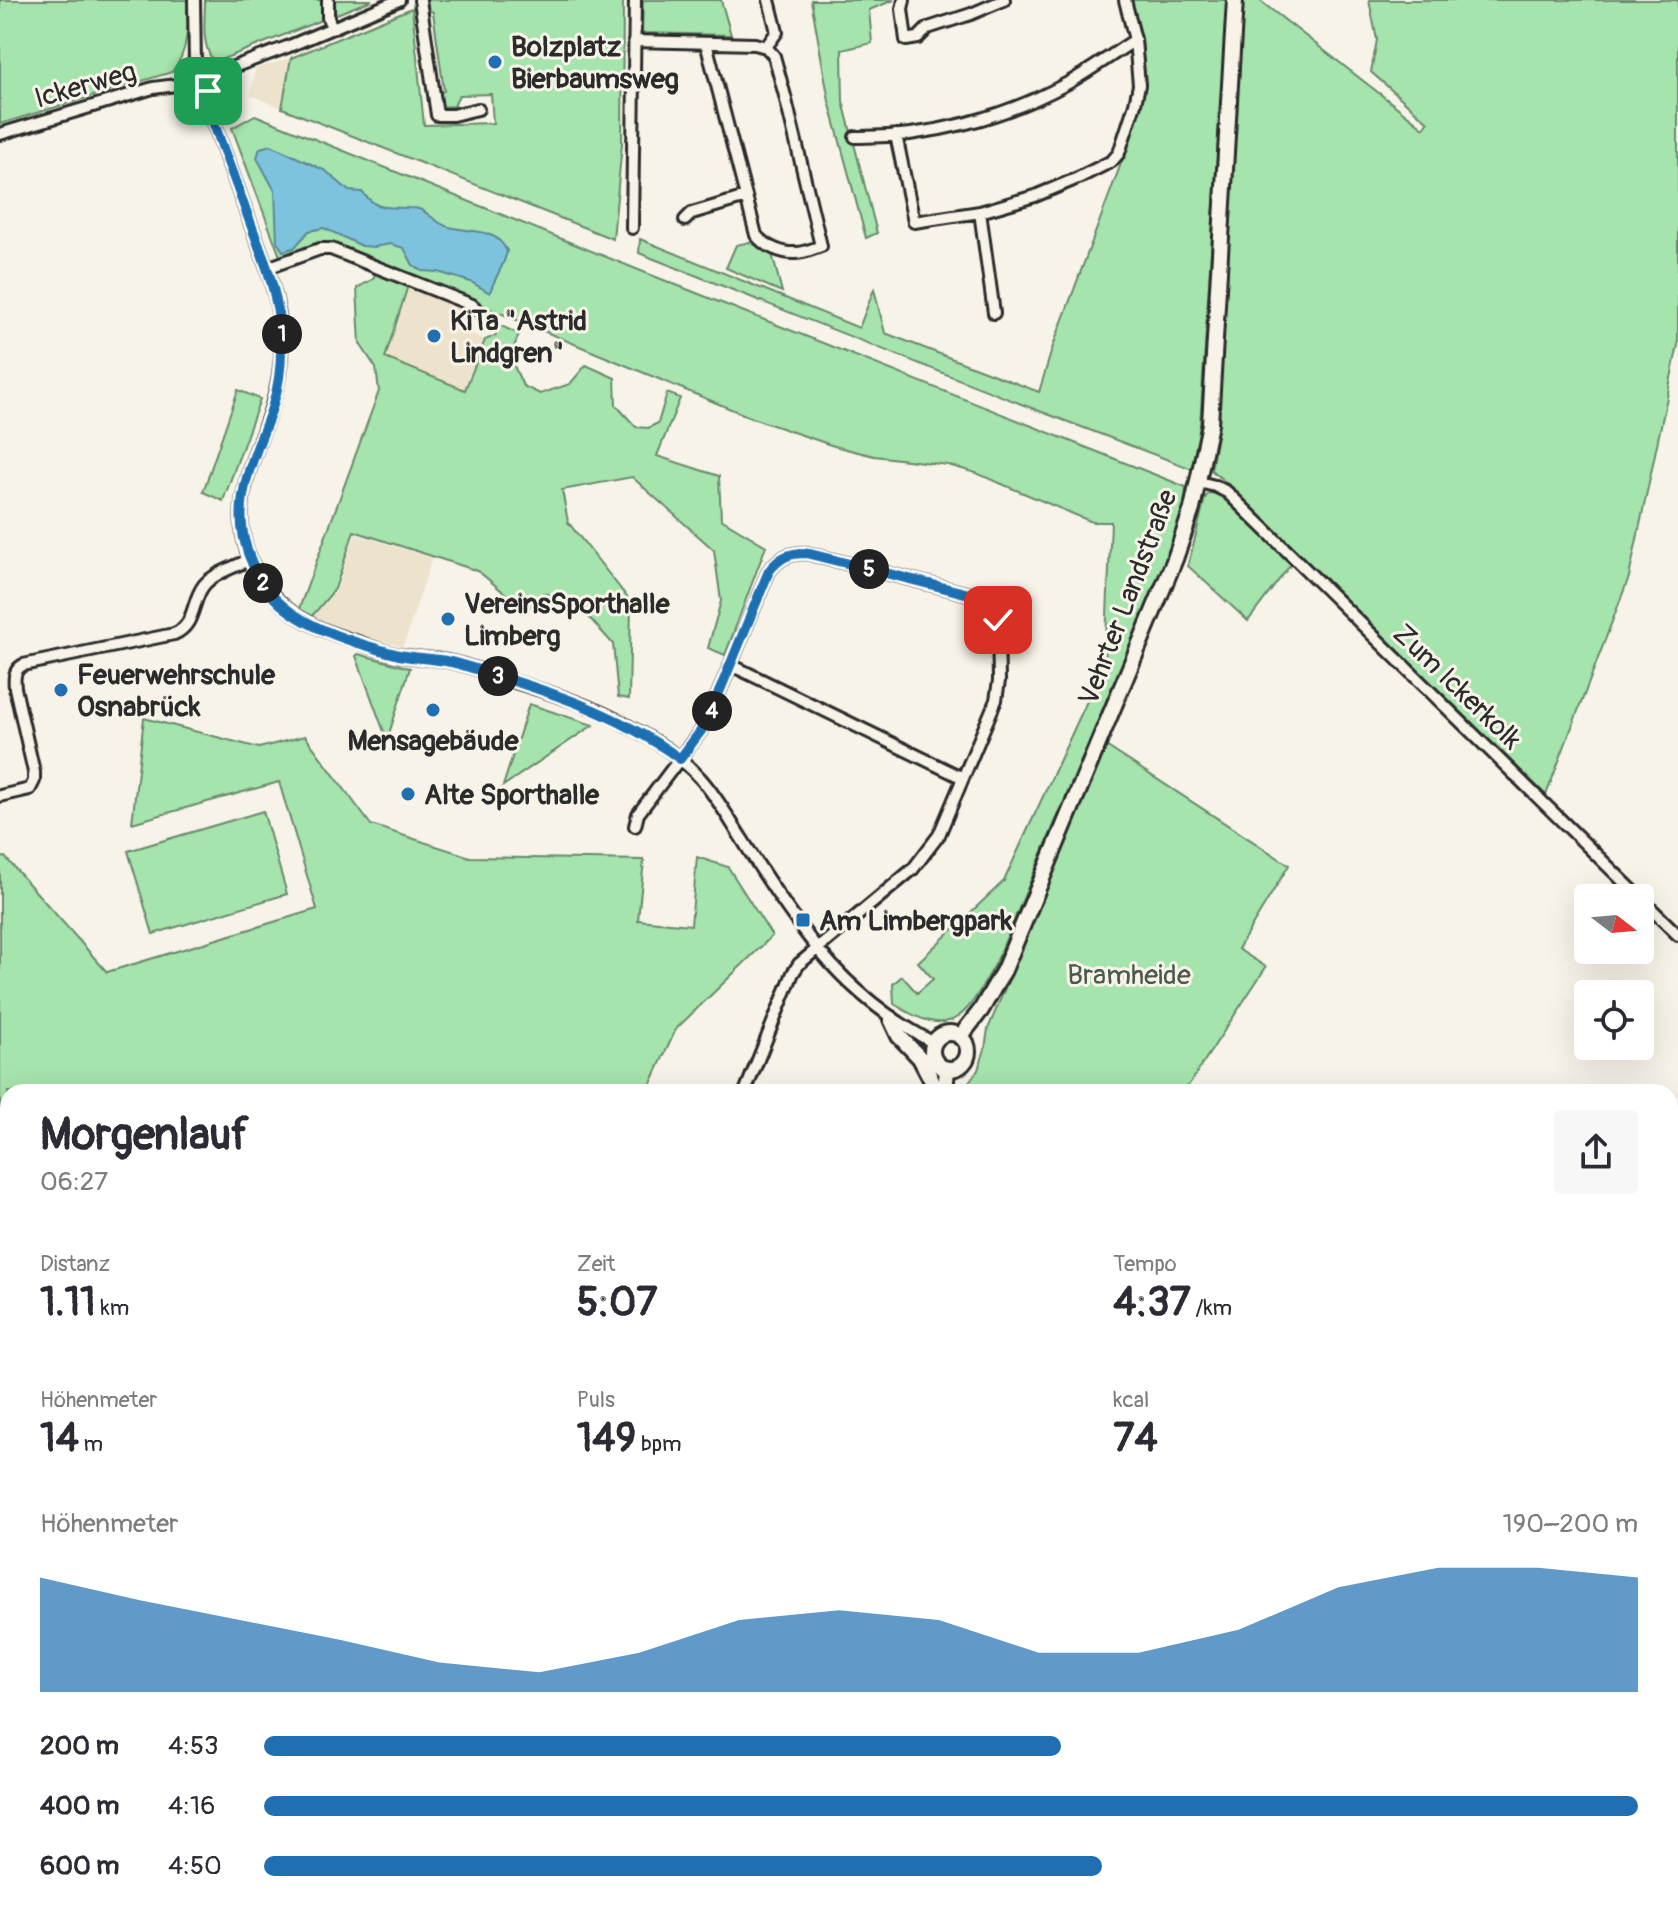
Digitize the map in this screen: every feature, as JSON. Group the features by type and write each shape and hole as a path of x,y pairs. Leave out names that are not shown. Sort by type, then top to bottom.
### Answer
{"main road":[{"name":"Vehrter Landstraße","path":"960,1037 981,1010 1004,970 1175,559 1192,509 1210,424 1235,0"},
{"path":"891,1019 899,1036 920,1058 933,1084"},
{"path":"945,1034 960,1037 966,1045 965,1060 957,1067 947,1069 940,1066 933,1057 934,1043 945,1034"},
{"path":"946,1084 947,1069"}],"street":[{"path":"194,0 195,65"},
{"path":"328,0 328,18 332,28"},
{"path":"212,75 399,0"},
{"path":"420,0 437,115 478,109"},
{"path":"632,228 635,0"},
{"path":"766,47 777,32 769,0"},
{"path":"904,0 902,9 906,40 918,38 928,28 1004,0"},
{"path":"896,135 914,222 980,212 1035,196 1112,161 1119,153 1139,85 1135,40 1125,0"},
{"path":"855,137 931,131 1014,108 1070,82 1135,40"},
{"path":"634,41 755,44 766,47 774,56 821,246 791,253 774,249 761,242 756,235 706,43"},
{"path":"195,65 204,66 212,75 211,87 203,94 190,92 184,84 184,75 195,65"},
{"name":"Ickerweg","path":"0,134 153,88 184,84"},
{"path":"203,94 267,268 281,318 283,346 279,376 273,403 250,464 241,512 250,559 261,580 276,599 310,625 396,654 454,662 571,700 625,724 680,759 717,800 773,888 817,948 891,1019 934,1043"},
{"path":"685,220 692,213 746,197"},
{"path":"980,212 994,313"},
{"path":"267,268 320,249 331,249 472,305 485,316"},
{"name":"Zum Ickerkolk","path":"1199,482 1227,492 1678,935"},
{"path":"635,826 638,814 706,724 769,571 778,560 791,553 806,553 977,596 991,606 998,620 999,681 996,700 939,835 913,869 799,964 748,1084"},
{"path":"0,796 30,789 34,781 15,688 17,668 182,631 191,619 201,589 209,580 250,559"},
{"path":"731,665 963,778"}],"shaded area":[{"path":"291,58 282,108 251,95 255,69"},
{"name":"KiTa \"Astrid Lindgren\"","path":"408,288 466,311 466,331 485,340 465,390 385,358"},
{"path":"355,534 432,558 403,647 347,631 313,616 337,590"}],"green space":[{"path":"0,0 187,0 187,28 182,56 172,72 0,124"},
{"path":"205,0 372,0 218,61 212,59 206,45"},
{"path":"426,0 623,0 622,144 613,239 282,108 291,58 412,8 424,125 493,123 491,94 459,95 454,106 439,107 437,94 444,91 433,12 426,9"},
{"path":"643,0 721,0 731,35 642,33"},
{"path":"811,0 894,0 869,10 872,43 842,50 843,101 877,233 866,238 829,101"},
{"path":"1131,0 1227,0 1200,426 1192,469 639,253 640,239 859,328 874,289 885,333 1039,392 1126,150 1145,87 1142,38"},
{"path":"1242,0 1259,0 1424,128 1428,122 1371,72 1377,40 1369,0 1678,0 1678,345 1629,577 1546,795 1211,470 1218,429"},
{"path":"255,115 1186,487 1175,537 996,963 976,997 957,1018 945,1022 915,1016 894,1004 893,984 902,976 917,993 933,979 918,962 1004,881 1105,662 1111,522 1092,522 976,473 948,465 874,456 755,419 411,276 385,358 465,390 485,340 495,336 499,325 519,334 510,357 523,386 540,394 570,384 586,365 615,378 616,405 636,427 648,428 658,423 667,393 680,398 657,456 719,476 721,519 766,546 725,655 708,648 721,601 714,550 632,477 562,490 568,522 631,602 629,699 618,697 613,644 576,603 543,593 526,611 478,571 354,531 335,589 312,616 299,609 379,391 376,368 360,344 357,288 373,279 379,263 330,244 281,259 232,128"},
{"path":"750,242 772,254 782,292 726,268 736,245"},
{"path":"238,390 260,399 223,501 203,492"},
{"path":"1209,493 1221,494 1291,564 1248,621 1188,566 1205,498"},
{"path":"356,656 410,668 387,740"},
{"path":"529,704 593,725 503,786"},
{"path":"144,718 259,748 305,736 371,825 470,857 644,860 638,920 691,925 697,857 728,867 772,936 676,1029 651,1084 0,1084 0,858 5,857 107,972 317,909 279,782 132,823"},
{"name":"Bramheide","path":"1106,746 1289,865 1238,949 1266,967 1189,1084 967,1084 978,1070 988,1029"},
{"path":"263,811 287,894 153,934 128,851"}],"water":[{"path":"271,145 326,171 349,191 362,192 377,205 418,209 446,226 495,237 507,251 490,293 471,282 438,272 422,271 413,265 404,248 390,244 362,246 324,228 309,231 294,248 283,251 277,242 275,191 257,158 260,148"}],"place":[{"name":"Bolzplatz Bierbaumsweg","path":"495,62"},
{"name":"KiTa \"Astrid Lindgren\"","path":"434,336"},
{"name":"VereinsSporthalle Limberg","path":"448,619"},
{"name":"Feuerwehrschule Osnabrück","path":"61,690"},
{"name":"Mensagebäude","path":"433,710"},
{"name":"Alte Sporthalle","path":"408,794"},
{"name":"Am Limbergpark","path":"803,920"}],"route":[{"path":"208,91 203,94 267,268 281,318 283,346 279,376 244,488 241,512 243,535 250,559 261,580 294,615 327,633 353,641 410,657 454,662 571,700 625,724 680,759 706,724 769,571 778,560 791,553 806,553 977,596 991,606 998,620"}]}
